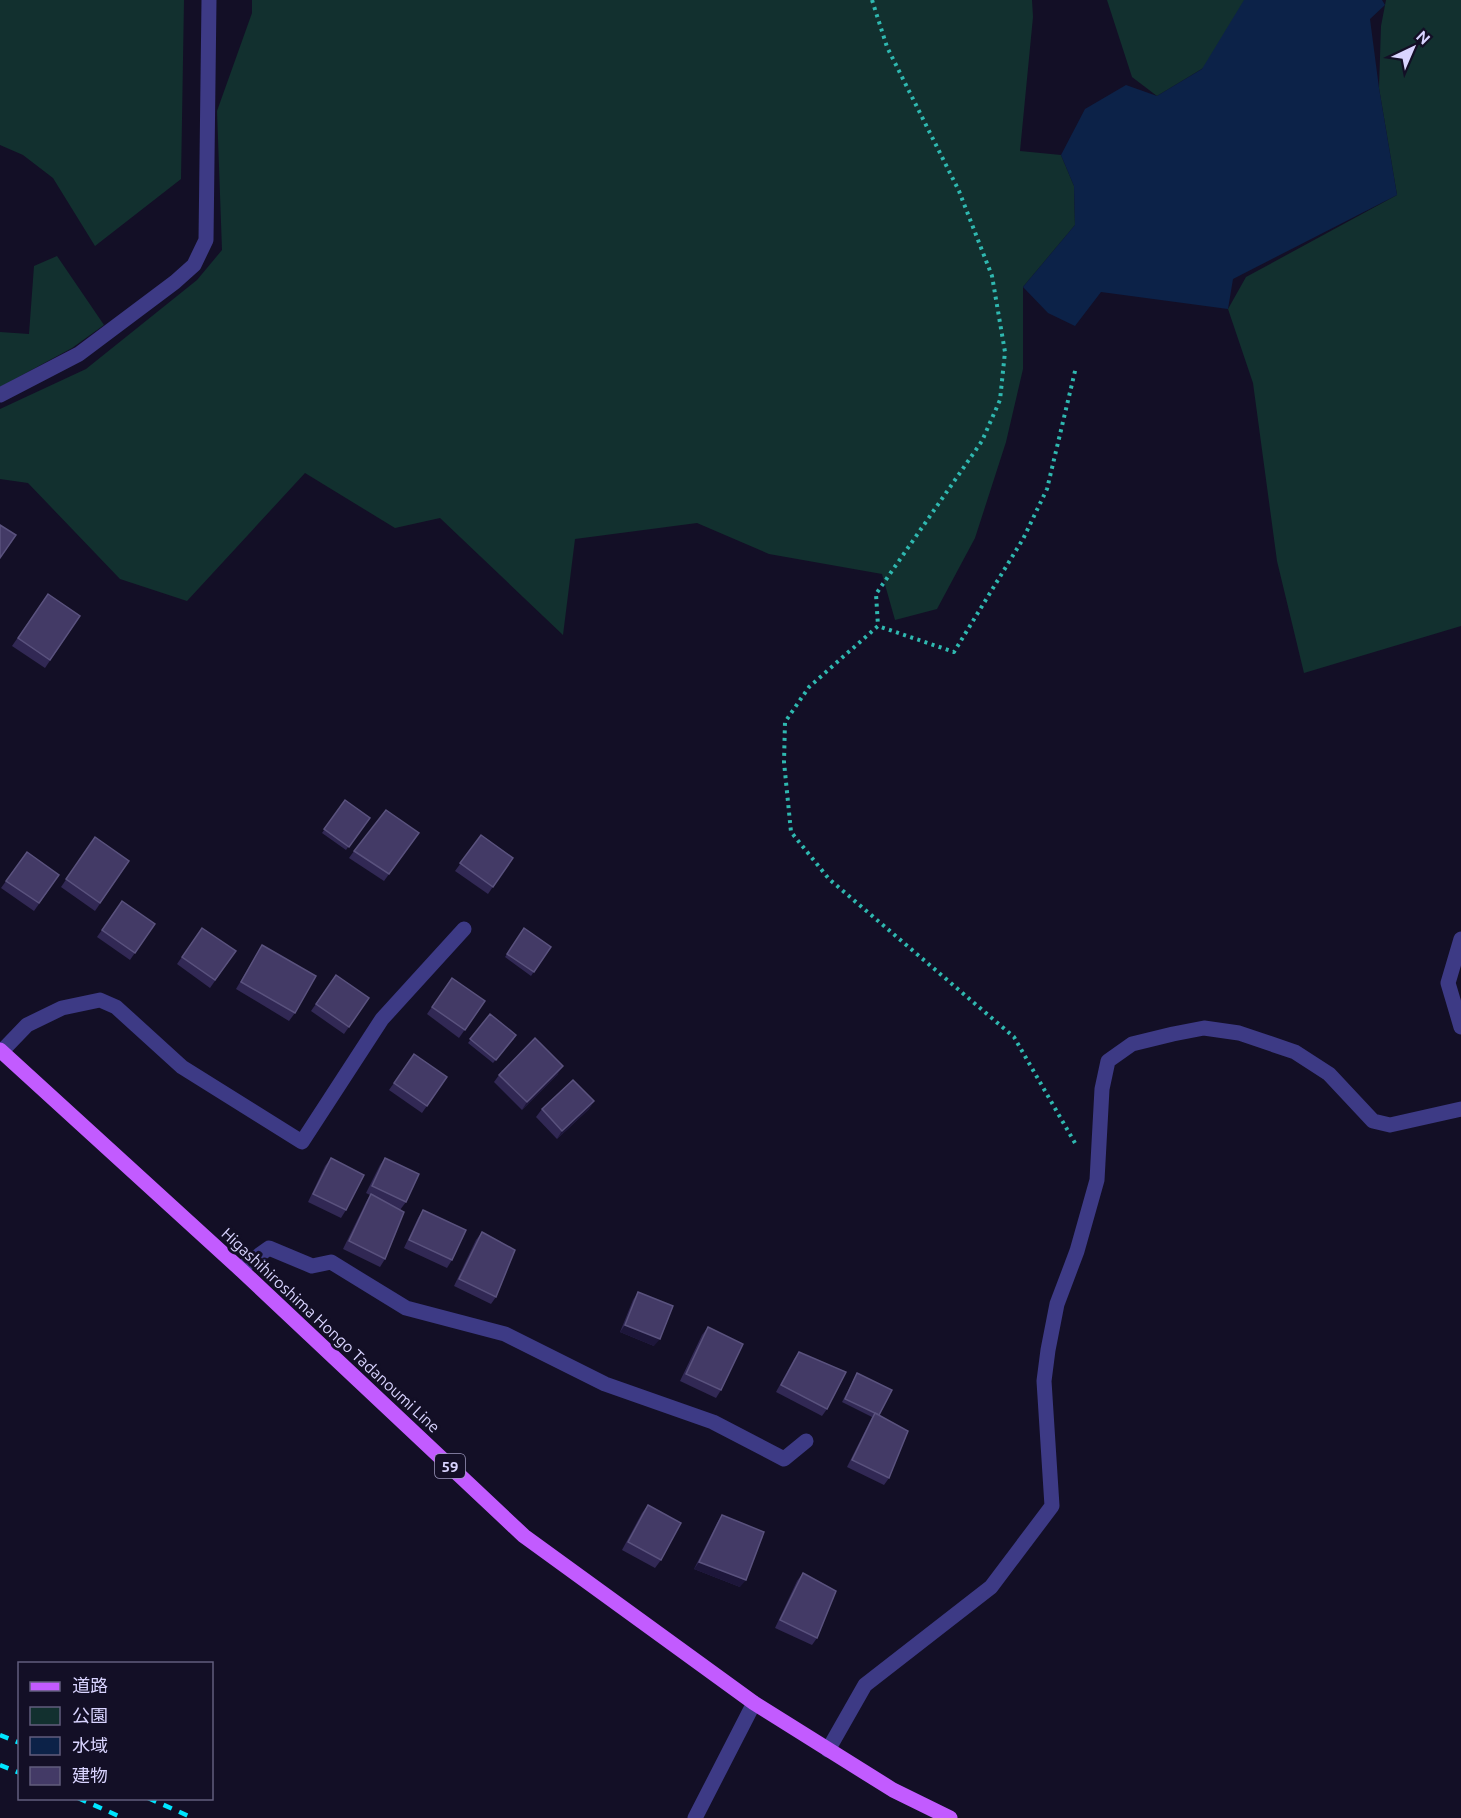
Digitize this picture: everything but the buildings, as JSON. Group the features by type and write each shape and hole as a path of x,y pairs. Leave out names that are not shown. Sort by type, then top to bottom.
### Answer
{"main road":[{"name":"Higashihiroshima Hongo Tadanoumi Line","path":"1,1050 240,1269 524,1536 753,1703 893,1790 950,1818"}],"street":[{"path":"0,395 79,354 175,282 194,265 206,240 209,0"},
{"path":"1,1050 27,1025 62,1008 100,1000 116,1006 182,1067 302,1142 382,1019 464,929"},
{"path":"1461,939 1448,983 1461,1027"},
{"path":"828,1750 865,1685 991,1587 1052,1506 1044,1381 1057,1304 1077,1251 1097,1180 1102,1089 1108,1061 1132,1044 1204,1028 1239,1033 1295,1052 1329,1074 1372,1121 1390,1125 1461,1109"},
{"path":"240,1269 268,1248 312,1266 331,1262 406,1308 505,1334 605,1384 713,1422 784,1459 806,1442"},
{"path":"695,1818 753,1703"}],"path":[{"path":"872,0 886,47 959,191 992,276 1005,352 1000,400 982,441 876,594 878,626"},
{"path":"878,626 954,652 1023,539 1047,489 1076,367"},
{"path":"878,626 809,687 785,722 784,762 791,832 830,879 1014,1037 1097,1180"}],"green space":[{"path":"0,0 184,0 181,179 95,246 53,178 23,155 0,145"},
{"path":"252,0 1032,0 1033,17 1020,151 1061,155 1074,186 1075,225 1023,287 1023,369 1006,442 975,538 937,609 895,620 882,574 769,554 697,523 575,539 563,635 440,518 395,528 305,473 187,601 120,579 28,483 0,479 0,409 86,369 197,280 222,250 217,111 252,13"},
{"path":"1107,0 1245,0 1205,67 1157,96 1132,77"},
{"path":"1386,0 1461,0 1461,626 1304,673 1277,561 1253,383 1228,309 1246,277 1397,195 1379,88 1381,26"},
{"path":"57,256 104,325 72,348 0,387 0,332 29,334 34,266"}],"water":[{"path":"1244,0 1382,0 1385,5 1370,19 1397,195 1233,279 1228,309 1101,292 1075,326 1048,313 1023,287 1075,225 1074,186 1061,155 1085,109 1126,85 1157,96 1202,69"}],"railway":[{"path":"0,1735 18,1742"},
{"path":"0,1765 18,1772"},
{"path":"82,1800 123,1818"},
{"path":"152,1800 193,1818"}]}
